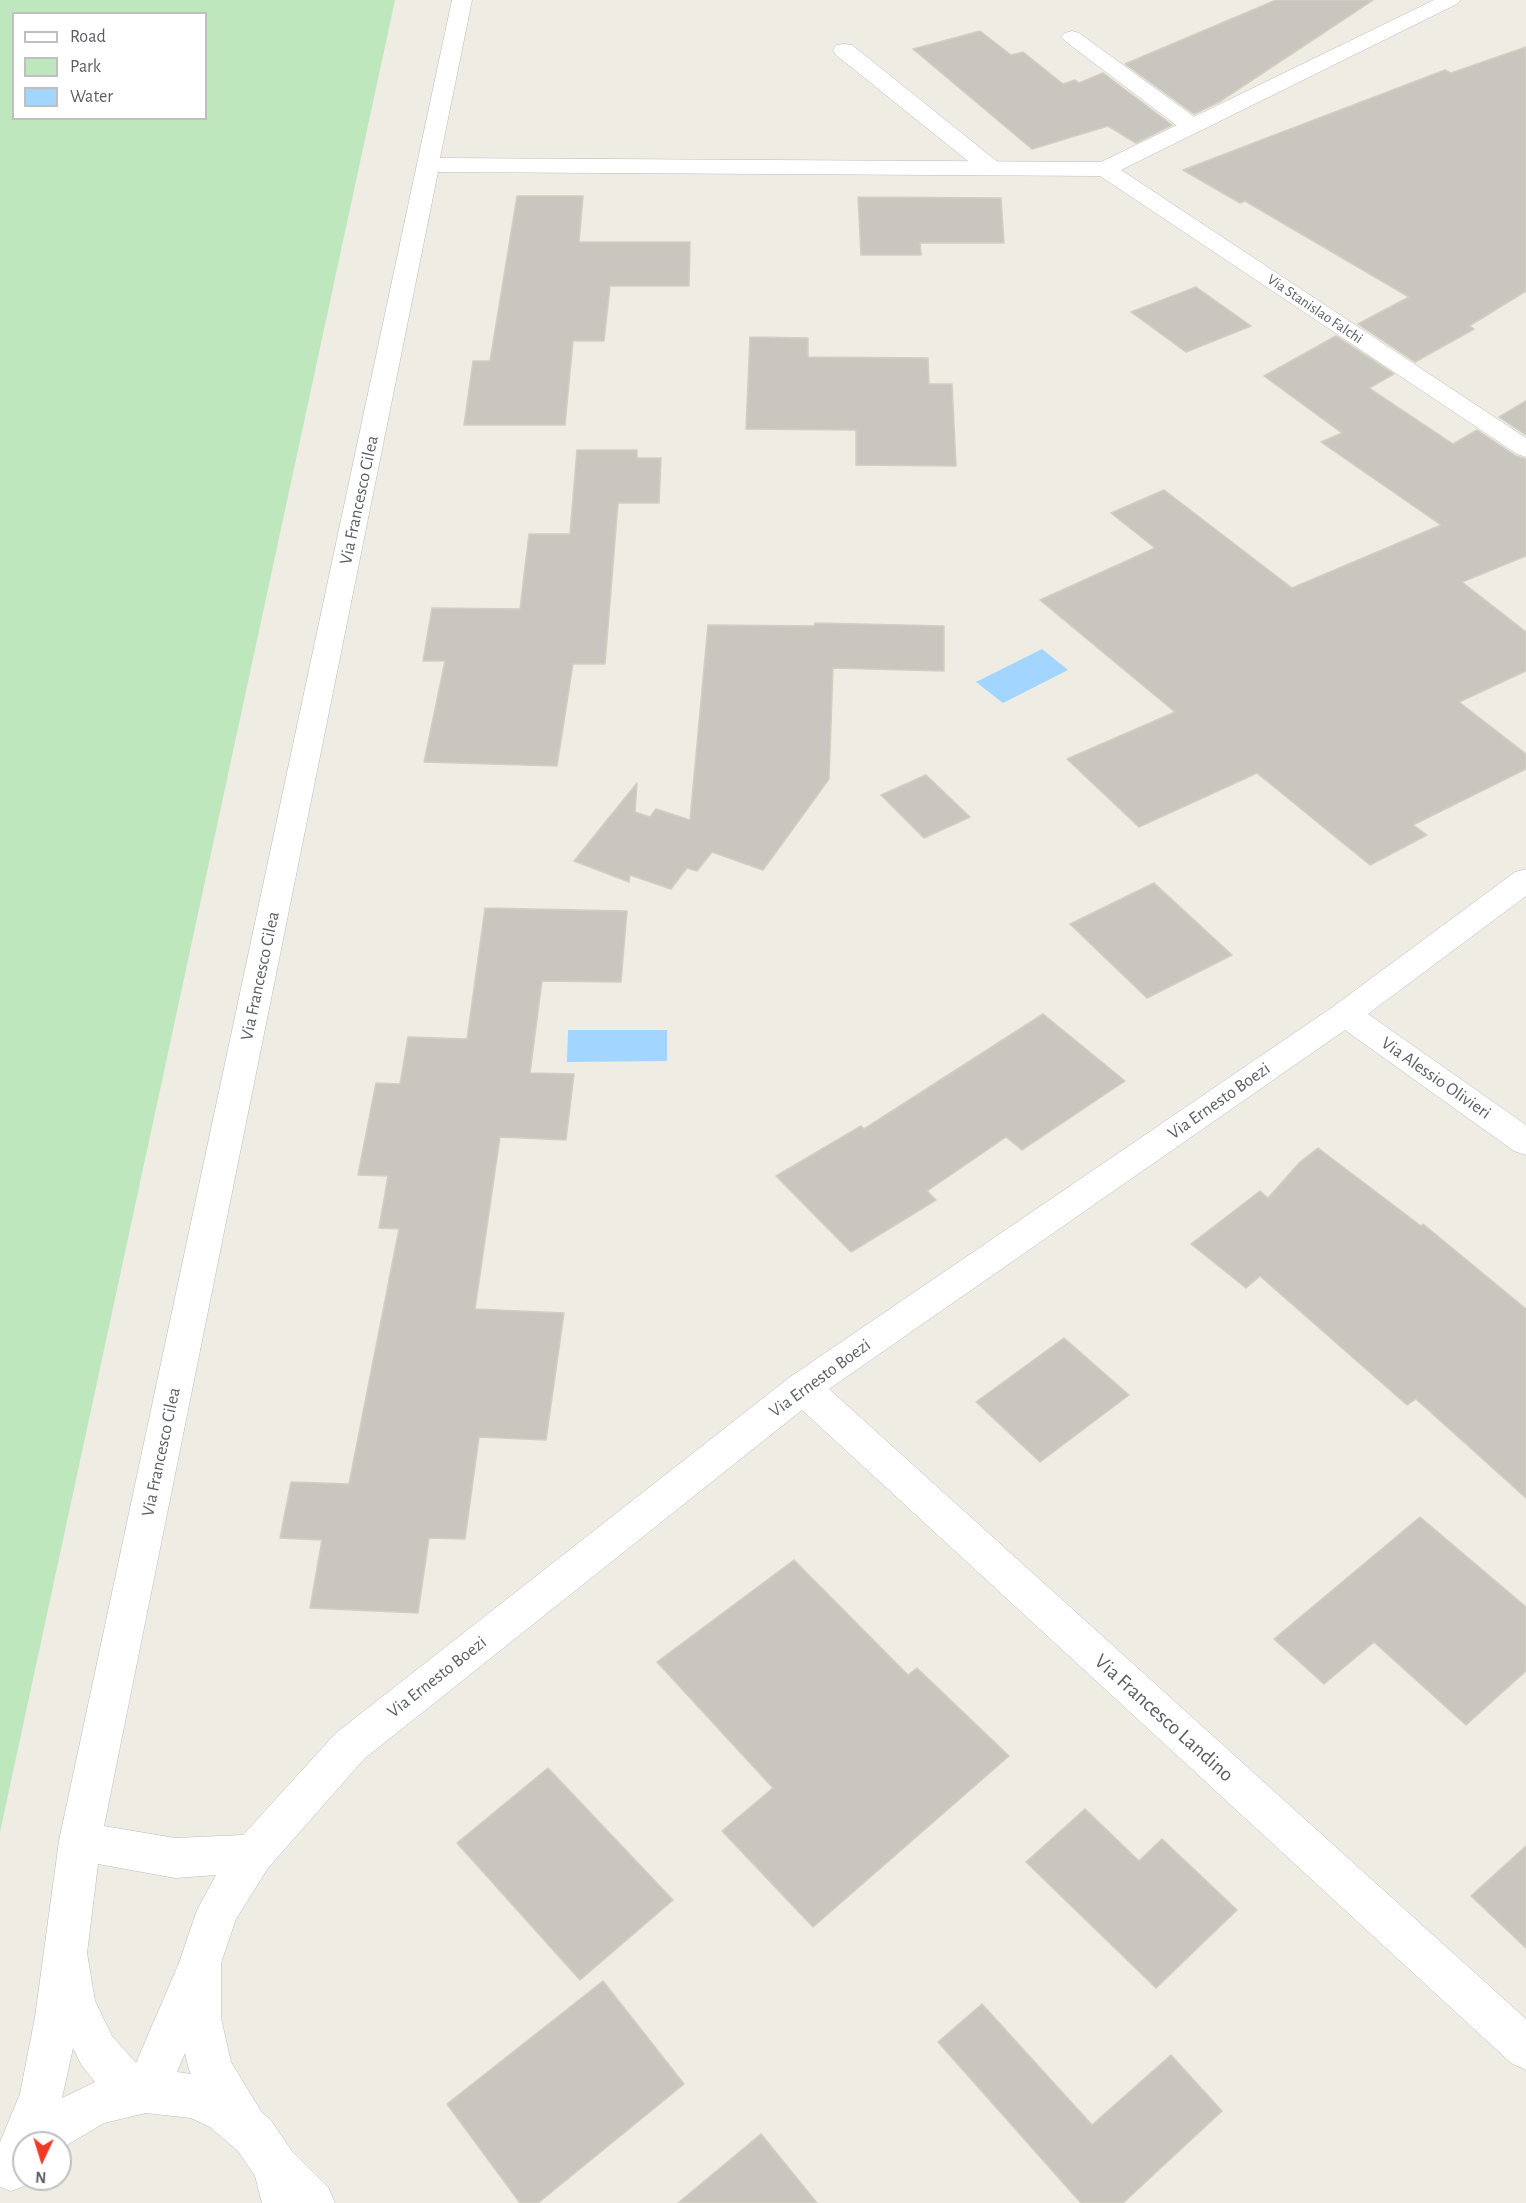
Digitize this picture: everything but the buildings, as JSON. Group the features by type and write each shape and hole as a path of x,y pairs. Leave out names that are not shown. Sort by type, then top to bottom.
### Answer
{"street":[{"name":"Via Francesco Cilea","path":"29,2131 42,2094 57,2017 80,1840 462,0"},
{"path":"429,165 1105,169 1450,0"},
{"path":"1072,37 1192,126"},
{"path":"844,50 991,168"},
{"name":"Via Stanislao Falchi","path":"1105,169 1526,449"},
{"name":"Via Ernesto Boezi","path":"146,2091 176,2024 218,1910 253,1854 350,1746 802,1388 1345,1014 1526,880"},
{"name":"Via Alessio Olivieri","path":"1345,1014 1526,1142"},
{"name":"Via Francesco Landino","path":"802,1388 1526,2048"},
{"path":"80,1840 174,1858 253,1854"},
{"name":"Via Francesco Cilea","path":"66,1953 74,2005 97,2052 122,2079 146,2091"},
{"name":"Via Ernesto Boezi","path":"200,1963 199,2018 212,2070 246,2128"},
{"path":"49,2131 97,2103 146,2091 192,2096 226,2111 254,2135 280,2185 312,2203"}],"green space":[{"path":"0,0 395,0 0,1832"}],"water":[{"path":"1042,649 1068,670 1003,703 976,682"},
{"path":"568,1030 667,1030 667,1061 567,1062"}]}
